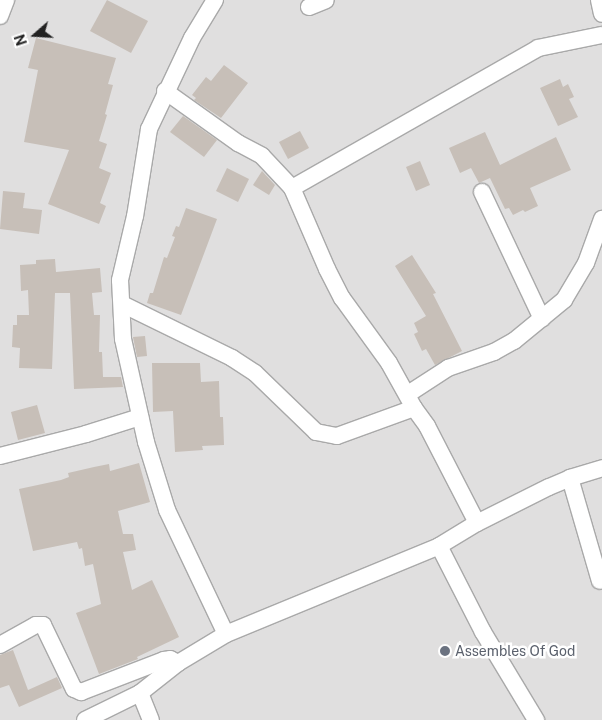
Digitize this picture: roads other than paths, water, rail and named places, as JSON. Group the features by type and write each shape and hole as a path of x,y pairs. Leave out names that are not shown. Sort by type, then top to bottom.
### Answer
{"street":[{"path":"0,16 6,0"},
{"path":"215,0 192,38 165,91 149,129 135,216 120,280 123,339 140,417 168,510 226,634"},
{"path":"309,7 326,0"},
{"path":"598,0 602,14"},
{"path":"292,188 538,48 602,34"},
{"path":"165,91 238,143 262,156 292,188 326,269 342,298 368,332 438,445 477,523"},
{"path":"482,192 542,320"},
{"path":"122,304 232,358 255,374 316,432 337,436 411,401 448,368 494,352 514,341 542,320 564,300 577,280 586,263 602,219"},
{"path":"0,456 86,434 140,417"},
{"path":"85,720 140,693 178,663 226,634 439,546 477,523 570,478 602,468"},
{"path":"570,478 600,581"},
{"path":"439,546 483,632 536,720"},
{"path":"0,645 36,625 43,625 74,689 81,692 164,660 170,659 178,663"},
{"path":"140,693 151,720"}],"place":[{"name":"Assembles Of God","path":"445,651"}]}
